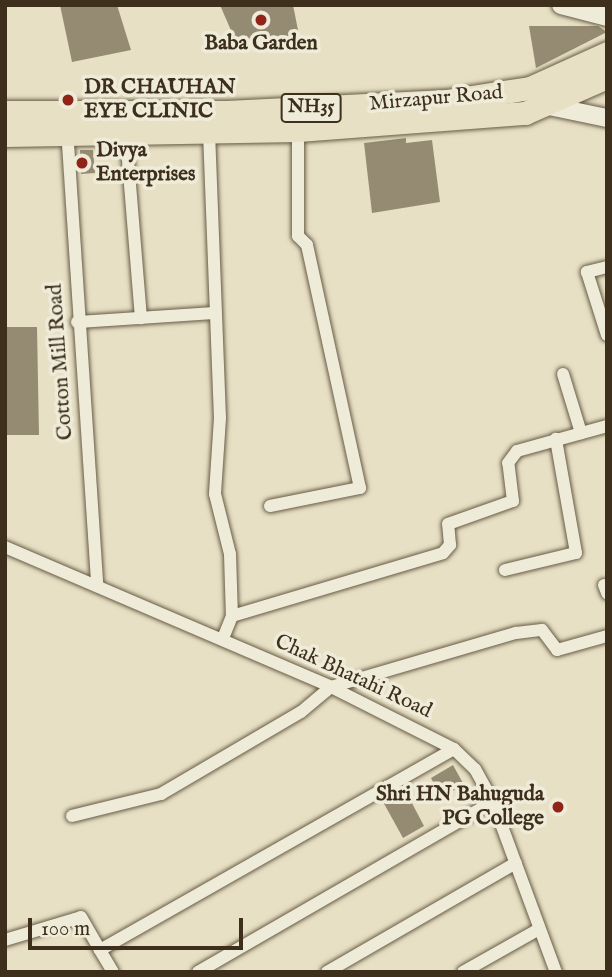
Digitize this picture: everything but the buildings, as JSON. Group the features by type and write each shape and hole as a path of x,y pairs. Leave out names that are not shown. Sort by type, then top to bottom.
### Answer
{"highway":[{"name":"Mirzapur Road","path":"5,112 446,101 530,88 607,53"},
{"name":"Mirzapur Road","path":"5,135 126,136 298,130 525,113 549,106 607,77"}],"main road":[{"path":"561,5 607,17"},
{"path":"549,106 607,118"}],"street":[{"name":"Cotton Mill Road","path":"66,112 77,322 97,586"},
{"path":"270,506 360,488 307,245 298,236 298,130"},
{"path":"209,132 212,313 220,418 215,494 230,554 232,616 223,639"},
{"path":"126,136 141,318"},
{"path":"607,267 587,272 607,335"},
{"path":"77,322 212,313"},
{"path":"563,374 581,433"},
{"path":"232,616 449,550 448,524 513,501 512,456 556,439 607,426"},
{"path":"505,570 576,554 556,439"},
{"name":"Chak Bhatahi Road","path":"5,547 331,687 454,749 475,769 493,802 556,972"},
{"path":"72,816 161,794 301,712 331,687 516,633 542,630 557,650 607,636"},
{"path":"100,950 454,749"},
{"path":"198,972 493,802"},
{"path":"327,972 516,863"},
{"path":"5,940 80,917 113,972"},
{"path":"463,972 539,929"}],"place":[{"name":"Baba Garden","path":"261,20"},
{"name":"DR CHAUHAN EYE CLINIC","path":"68,100"},
{"name":"Divya Enterprises","path":"82,163"},
{"name":"Shri HN Bahuguda PG College","path":"558,807"}]}
